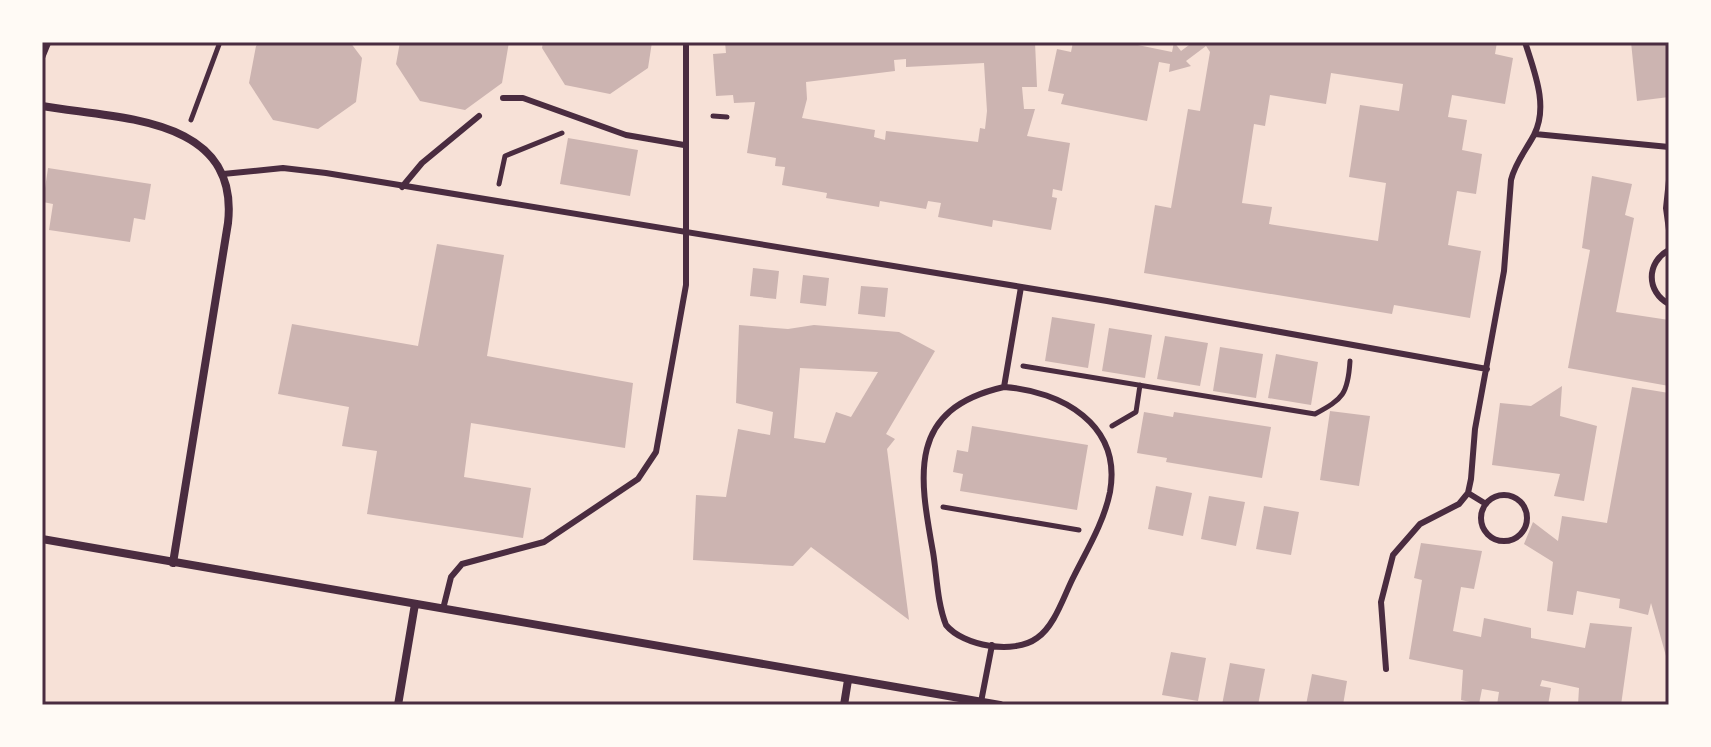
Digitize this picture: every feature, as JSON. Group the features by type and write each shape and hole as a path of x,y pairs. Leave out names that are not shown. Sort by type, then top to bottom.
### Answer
{"street":[{"path":"42,106 154,125 185,134 208,151 223,174 229,198 228,223 173,563"},
{"path":"42,539 1000,705"},
{"path":"398,705 415,604"},
{"path":"844,705 848,680"}],"lane":[{"path":"443,609 451,577 462,564 544,542 599,509 647,469 656,452 679,338 689,231 684,145 686,42"},
{"path":"1386,669 1380,630 1381,602 1393,555 1420,524 1459,504 1468,493 1475,429 1504,271 1511,180 1514,168 1535,134 1541,109 1525,42"},
{"path":"503,98 523,98 649,142 684,145"},
{"path":"402,187 422,163 479,116"},
{"path":"1535,134 1669,147"},
{"path":"223,174 283,168 495,200 1021,287 1487,369"},
{"path":"1669,180 1666,208 1669,230"},
{"path":"1669,250 1657,258 1651,276 1656,293 1669,304"},
{"path":"1004,387 1021,287"},
{"path":"1004,387 1025,388 1061,399 1077,408 1098,434 1111,478 1107,505 1096,532 1046,629 1025,644 992,645 959,636 946,625 924,504 923,461 936,427 968,401 1004,387"},
{"path":"1468,493 1486,504"},
{"path":"1499,496 1514,498 1525,508 1524,530 1512,540 1490,537 1481,518 1486,504 1499,496"},
{"path":"981,702 992,645"}],"path":[{"path":"42,59 49,42"},
{"path":"185,134 220,42"},
{"path":"713,116 727,117"},
{"path":"495,200 505,156 560,133 574,135"},
{"path":"1006,363 1315,414 1340,400 1349,382 1352,344"},
{"path":"1098,434 1136,412 1140,385"},
{"path":"924,504 1096,532"}],"building":[{"path":"260,42 350,42 362,58 356,102 318,129 273,120 249,83 256,46"},
{"path":"400,42 509,42 502,83 465,110 420,101 396,64"},
{"path":"543,42 652,42 648,68 610,94 565,85 542,48"},
{"path":"725,42 1035,42 1037,87 1022,87 1024,109 1035,109 1027,136 1070,143 1062,191 1053,189 1052,197 1057,198 1051,230 993,220 992,227 938,217 941,203 928,201 926,209 880,201 879,207 826,198 827,193 782,185 785,167 775,166 776,158 747,153 755,102 734,103 733,95 716,96 713,54 726,53","holes":["906,59 906,67 984,63 987,111 985,129 980,128 978,142 886,131 885,140 874,137 875,130 802,118 807,99 806,82 895,71 894,60"]},
{"path":"1073,42 1123,42 1172,52 1174,42 1181,51 1193,42 1497,42 1495,54 1513,58 1505,104 1452,95 1448,117 1467,120 1462,150 1482,154 1476,194 1457,191 1448,245 1481,251 1470,318 1394,305 1392,314 1144,273 1155,205 1171,208 1188,109 1200,111 1210,52 1206,46 1186,61 1191,66 1169,72 1170,64 1159,62 1147,121 1061,104 1064,94 1048,91 1057,49 1071,52","holes":["1331,73 1403,84 1399,111 1360,105 1349,177 1386,183 1378,241 1269,224 1272,207 1242,203 1254,124 1265,126 1270,95 1326,104"]},
{"path":"1631,42 1669,42 1669,97 1637,101"},
{"path":"568,138 638,150 630,196 560,184"},
{"path":"48,168 151,184 145,220 134,218 130,242 49,230 53,204 43,202"},
{"path":"1592,176 1632,184 1625,215 1634,218 1616,312 1669,320 1669,386 1568,368 1590,250 1582,248"},
{"path":"437,244 504,255 487,356 633,383 625,448 471,423 464,477 531,488 523,538 367,514 377,451 342,446 349,407 278,394 292,324 418,346"},
{"path":"753,268 779,271 776,299 750,296"},
{"path":"803,275 829,278 826,306 800,303"},
{"path":"861,286 888,288 885,317 858,314"},
{"path":"1052,317 1095,324 1088,368 1045,361"},
{"path":"739,325 788,329 814,325 899,332 935,351 886,434 895,439 887,449 909,620 811,547 793,566 693,560 696,495 726,497 738,429 770,435 773,412 736,403","holes":["800,368 878,372 851,417 836,412 825,443 794,438"]},
{"path":"1109,328 1152,335 1145,378 1102,371"},
{"path":"1165,336 1208,343 1200,386 1157,379"},
{"path":"1220,347 1263,354 1256,398 1213,391"},
{"path":"1276,354 1318,362 1311,405 1268,398"},
{"path":"1562,386 1560,416 1597,426 1584,501 1554,496 1560,474 1492,465 1500,403 1531,406"},
{"path":"1632,387 1669,393 1668,663 1651,603 1648,615 1619,608 1620,599 1577,591 1573,615 1547,611 1553,562 1524,544 1533,522 1558,541 1562,516 1607,523"},
{"path":"1330,411 1370,416 1359,486 1320,480"},
{"path":"1144,412 1173,417 1174,412 1271,427 1262,478 1166,462 1167,458 1137,453"},
{"path":"972,426 1088,445 1077,510 960,491 963,474 953,472 957,450 968,452"},
{"path":"1156,486 1192,493 1183,536 1148,529"},
{"path":"1209,496 1245,502 1236,546 1201,539"},
{"path":"1264,506 1299,512 1291,555 1256,549"},
{"path":"1421,543 1482,551 1474,589 1461,587 1453,631 1481,637 1484,618 1531,628 1531,638 1585,648 1590,623 1632,627 1621,705 1578,705 1579,688 1542,680 1540,686 1551,688 1548,705 1497,705 1499,692 1482,689 1479,704 1461,700 1463,670 1409,659 1422,580 1414,578"},
{"path":"1171,652 1206,658 1198,701 1162,695"},
{"path":"1230,663 1265,669 1258,705 1222,705"},
{"path":"1312,674 1347,681 1343,705 1306,705"}]}
